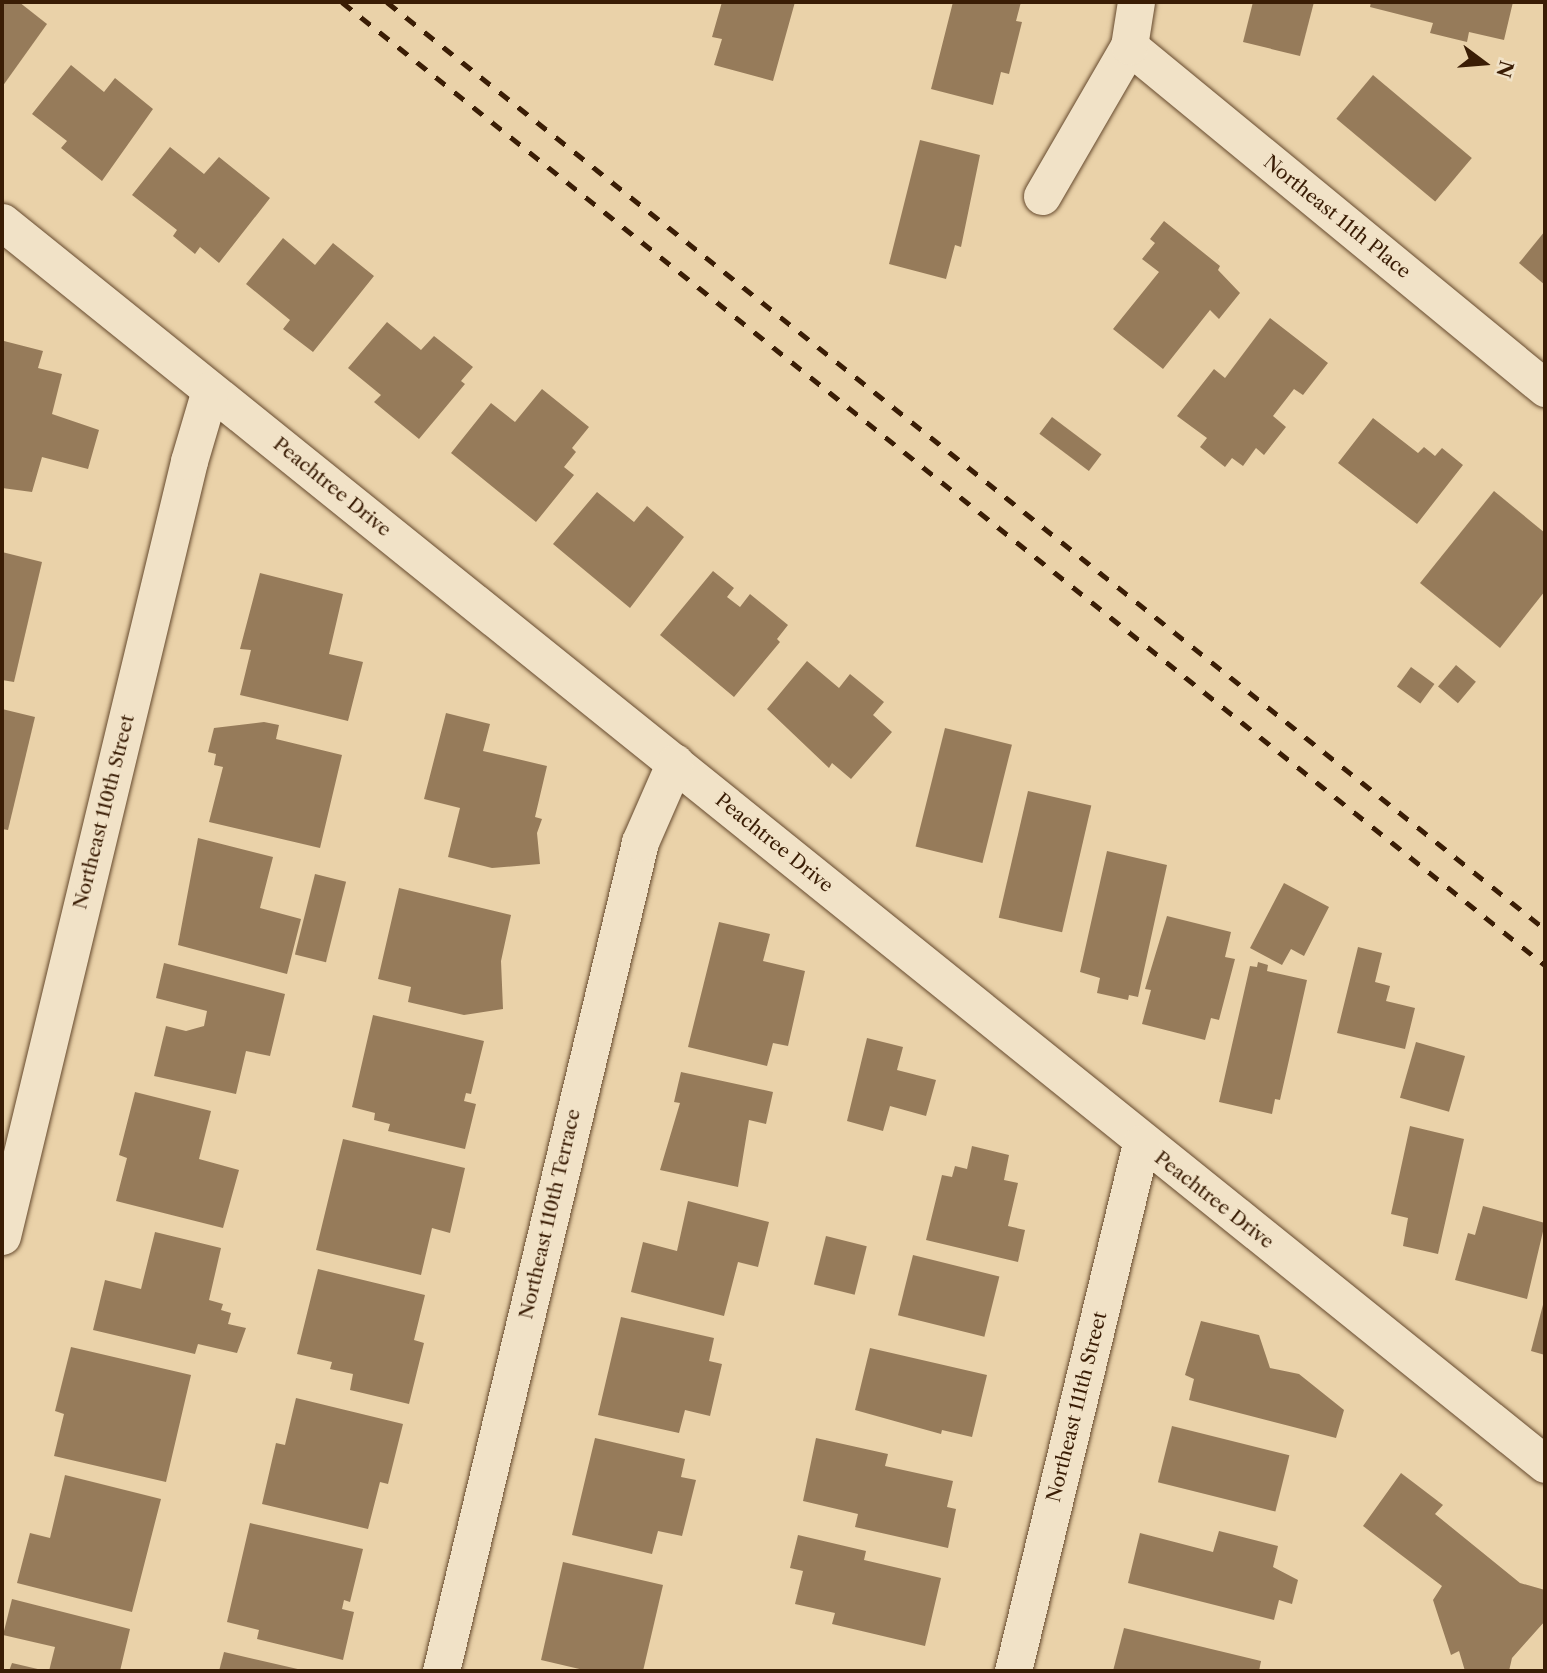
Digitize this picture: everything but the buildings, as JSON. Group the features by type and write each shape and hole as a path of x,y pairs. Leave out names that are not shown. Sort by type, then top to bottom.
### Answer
{"street":[{"path":"1042,196 1129,46 1136,2"},
{"name":"Northeast 11th Place","path":"1129,46 1545,388"},
{"name":"Peachtree Drive","path":"2,222 675,762 1140,1143 1545,1464"},
{"name":"Northeast 110th Street","path":"2,1236 189,461 210,390"},
{"name":"Northeast 110th Terrace","path":"441,1671 639,842 675,762"},
{"name":"Northeast 111th Street","path":"1013,1671 1140,1143"}],"railway":[{"path":"342,2 1545,965"},
{"path":"387,2 1545,929"}]}
